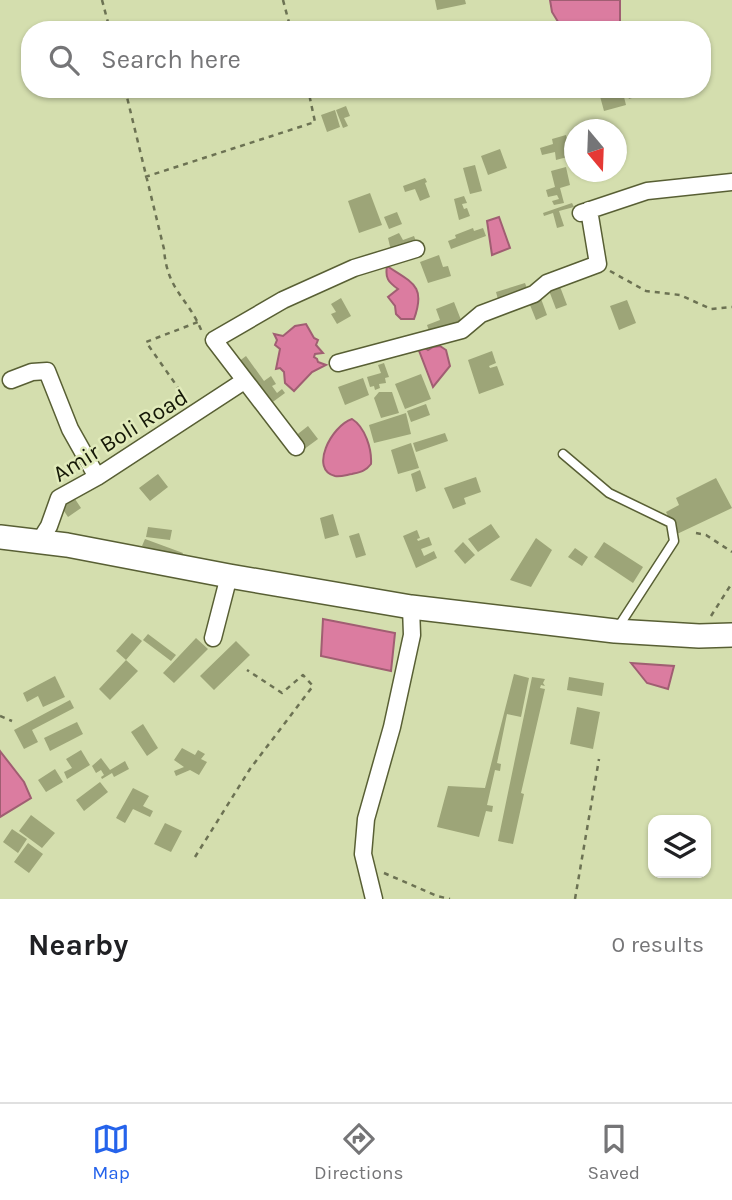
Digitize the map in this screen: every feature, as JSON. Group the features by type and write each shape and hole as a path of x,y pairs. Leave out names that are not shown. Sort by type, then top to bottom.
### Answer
{"main road":[{"path":"0,537 67,545 411,607 615,631 699,636 732,635"}],"street":[{"path":"338,363 462,330 481,314 534,294 547,283 598,264 584,212 647,191 732,182"},
{"path":"296,447 214,340 283,300 354,268 416,249"},
{"path":"11,380 32,372 47,371 70,429 97,477"},
{"name":"Amir Boli Road","path":"39,542 50,526 59,498 97,477 244,381"},
{"path":"213,638 229,576"},
{"path":"374,899 363,854 366,819 392,727 412,635 411,607"}],"lane":[{"path":"564,454 610,493 671,523 674,541 615,631"}],"path":[{"path":"103,0 108,21"},
{"path":"283,0 289,21"},
{"path":"126,98 164,249 165,269 202,332 214,340"},
{"path":"145,177 314,122 310,98"},
{"path":"598,264 646,291 680,295 711,309 732,307"},
{"path":"196,413 146,342 198,322"},
{"path":"696,533 732,552"},
{"path":"699,636 732,583"},
{"path":"195,857 250,769 313,686 303,675 282,693 247,670"},
{"path":"0,716 12,721"},
{"path":"575,899 598,759"},
{"path":"365,864 437,896 450,899"}],"shaded area":[{"path":"550,0 620,0 620,21 558,21 552,12"},
{"path":"499,217 510,248 492,255 487,221"},
{"path":"387,266 415,286 419,299 414,319 401,319 396,314 395,306 388,297 398,289 388,279"},
{"path":"306,324 318,340 316,345 323,353 315,354 314,357 326,365 312,372 294,391 285,383 284,372 280,368 276,369 280,349 275,345 277,340 274,334 283,336 295,326"},
{"path":"440,346 446,350 450,366 433,387 418,348 424,347 428,350"},
{"path":"352,419 361,427 367,439 371,464 360,472 335,476 327,472 323,457 337,430"},
{"path":"323,619 395,633 391,671 321,656"},
{"path":"631,663 674,666 668,689 647,683"},
{"path":"0,751 24,782 31,798 0,817"}],"building":[{"path":"435,0 465,0 466,4 437,10"},
{"path":"600,98 624,98 626,105 604,111"},
{"path":"346,106 350,116 344,118 348,126 343,128 336,110"},
{"path":"335,110 340,127 327,132 321,115"},
{"path":"564,136 564,158 556,160 555,152 542,155 540,148 553,144 552,139"},
{"path":"500,149 507,168 488,175 481,156"},
{"path":"475,165 482,191 470,194 463,168"},
{"path":"564,168 564,182 569,182 570,185 560,188 564,203 554,205 552,201 559,199 557,195 548,197 546,190 555,187 551,171"},
{"path":"425,178 430,197 420,201 415,189 405,192 403,186"},
{"path":"370,193 382,225 359,233 348,201"},
{"path":"464,196 467,203 462,204 470,216 459,220 454,199"},
{"path":"572,203 574,207 559,211 564,226 557,228 553,213 544,216 543,213"},
{"path":"397,212 402,224 389,229 384,217"},
{"path":"473,228 474,231 483,228 486,236 451,249 448,241"},
{"path":"399,233 403,240 414,236 417,244 392,255 388,238"},
{"path":"439,255 443,267 448,266 451,276 428,283 420,262"},
{"path":"525,283 529,294 499,303 496,292"},
{"path":"559,284 567,305 556,309 548,288"},
{"path":"540,296 547,315 536,320 528,300"},
{"path":"341,298 351,316 337,324 331,314 336,312 331,304"},
{"path":"627,300 636,323 619,330 610,306"},
{"path":"454,302 463,325 430,334 427,325 440,320 436,309"},
{"path":"492,351 496,363 489,366 497,366 504,385 479,394 468,360"},
{"path":"246,356 264,381 271,376 276,384 272,386 277,393 282,389 285,393 270,404 238,362"},
{"path":"384,363 389,377 385,378 386,383 379,384 380,388 375,390 374,386 370,387 367,377 381,373 378,365"},
{"path":"421,374 431,399 405,409 395,384"},
{"path":"363,378 369,395 345,405 338,387"},
{"path":"379,392 392,392 399,413 381,418 374,398"},
{"path":"426,404 430,415 411,422 407,411"},
{"path":"406,413 411,434 374,443 369,425"},
{"path":"308,426 318,439 303,450 294,437"},
{"path":"445,433 448,441 416,452 413,443"},
{"path":"411,443 419,468 398,474 391,450"},
{"path":"420,470 426,488 416,492 411,474"},
{"path":"158,474 168,487 150,501 139,488"},
{"path":"476,477 481,492 464,498 466,504 453,509 444,488"},
{"path":"716,478 732,508 677,534 666,512 679,505 676,498"},
{"path":"71,493 81,508 68,517 58,502"},
{"path":"333,514 339,535 325,539 320,518"},
{"path":"491,524 500,537 478,552 468,539"},
{"path":"148,527 172,530 170,540 146,537"},
{"path":"417,530 420,538 418,541 429,537 432,545 421,549 424,556 434,551 437,558 416,568 403,536"},
{"path":"359,533 366,555 356,558 349,536"},
{"path":"536,538 552,550 531,587 510,580"},
{"path":"145,539 183,553 180,560 142,546"},
{"path":"463,542 475,555 465,564 454,551"},
{"path":"604,542 643,567 633,583 594,557"},
{"path":"575,548 588,557 582,566 568,557"},
{"path":"132,633 142,641 126,660 116,651"},
{"path":"148,634 176,655 171,661 143,640"},
{"path":"196,638 208,649 174,683 163,673"},
{"path":"236,641 250,655 214,690 200,676"},
{"path":"126,660 138,671 110,700 99,689"},
{"path":"514,674 529,678 521,717 507,714 497,763 501,764 500,771 495,770 487,805 493,806 492,812 486,811 479,837 437,827 448,786 485,788"},
{"path":"55,676 65,697 43,707 38,696 27,702 23,693"},
{"path":"532,677 545,679 545,686 541,685 540,688 545,689 521,793 524,794 513,844 498,841"},
{"path":"569,677 604,683 602,696 567,690"},
{"path":"70,700 74,708 32,730 38,742 24,749 14,730"},
{"path":"577,707 600,712 593,749 570,744"},
{"path":"77,722 83,734 50,751 44,738"},
{"path":"143,724 158,748 147,756 131,732"},
{"path":"182,748 195,755 198,750 205,754 201,759 207,762 199,775 190,770 176,776 174,771 184,767 174,760"},
{"path":"81,750 90,765 67,779 64,772 72,768 66,759"},
{"path":"101,758 110,770 125,761 129,769 114,777 112,773 102,779 104,775 101,770 96,773 92,766"},
{"path":"55,769 63,782 46,792 38,780"},
{"path":"100,782 108,792 84,811 76,800"},
{"path":"133,788 149,796 143,806 153,811 150,817 133,809 125,823 116,818"},
{"path":"31,815 55,833 42,848 19,831"},
{"path":"165,823 182,831 171,852 154,844"},
{"path":"12,829 27,839 18,853 3,842"},
{"path":"28,843 43,854 29,873 14,862"}]}
